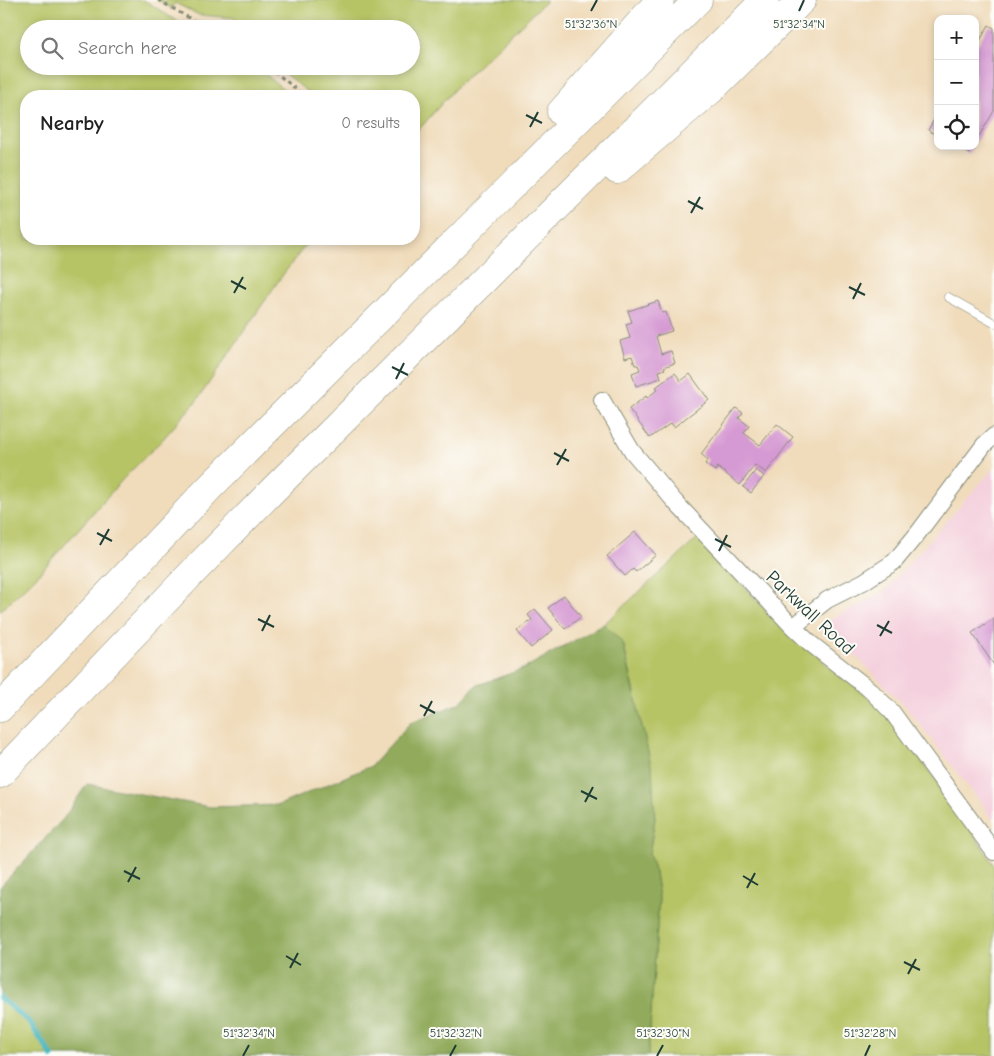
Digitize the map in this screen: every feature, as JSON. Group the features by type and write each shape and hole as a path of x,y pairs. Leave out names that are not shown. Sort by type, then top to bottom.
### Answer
{"highway":[{"path":"414,282 660,0"},
{"path":"0,708 211,486 698,0"},
{"path":"0,774 189,576 765,0"},
{"path":"447,316 712,89 802,0"}],"street":[{"name":"Parkwall Road","path":"602,400 632,451 676,503 793,628 870,690 892,712 994,852"},
{"path":"793,628 827,600 863,582 894,562 984,445 994,436"}],"lane":[{"path":"948,297 994,323"}],"path":[{"path":"158,0 193,20"},
{"path":"279,75 297,90"}],"shaded area":[{"path":"994,468 994,822 983,805 907,708 823,623 883,593"}],"green space":[{"path":"0,0 144,0 175,20 20,20 20,75 266,75 285,90 20,90 20,245 305,245 279,280 198,399 162,440 123,479 35,578 0,611"},
{"path":"158,0 547,0 458,85 420,128 420,90 305,90 286,75 420,75 420,20 235,20 235,18 199,15 175,3 171,8"},
{"path":"699,537 758,602 826,664 862,691 884,713 947,794 994,865 994,1056 648,1056 659,898 655,873 649,854 655,818 635,692 623,643 604,624"},
{"path":"604,624 623,643 652,769 655,818 649,854 655,873 659,898 648,1056 52,1056 29,1022 0,998 0,887 64,818 87,784 210,807 279,805 371,766 411,722 460,703 475,686 523,669"},
{"path":"0,998 29,1022 52,1056 0,1056"}],"building":[{"path":"989,25 994,28 994,111 979,136 979,60 979,42"},
{"path":"934,120 934,134 928,130"},
{"path":"962,150 972,150 969,154"},
{"path":"658,301 662,313 666,312 672,331 656,336 661,354 671,351 675,363 659,371 661,378 636,386 632,373 640,370 638,365 635,365 632,356 625,358 620,341 630,338 626,324 632,322 628,311"},
{"path":"675,373 681,381 690,374 709,400 674,427 671,423 650,438 629,409 646,396 647,398 658,389 656,387"},
{"path":"736,408 743,413 739,418 749,426 744,433 760,445 777,424 793,437 766,473 755,465 740,485 717,467 715,471 705,464 708,460 701,454"},
{"path":"756,470 764,476 751,493 743,487"},
{"path":"635,532 656,555 636,572 633,569 625,576 607,556"},
{"path":"564,595 581,617 565,629 548,608"},
{"path":"535,609 553,630 531,648 517,631 532,620 528,615"},
{"path":"994,618 994,665 972,633"}],"waterway":[{"path":"0,998 29,1022 52,1056"}]}
